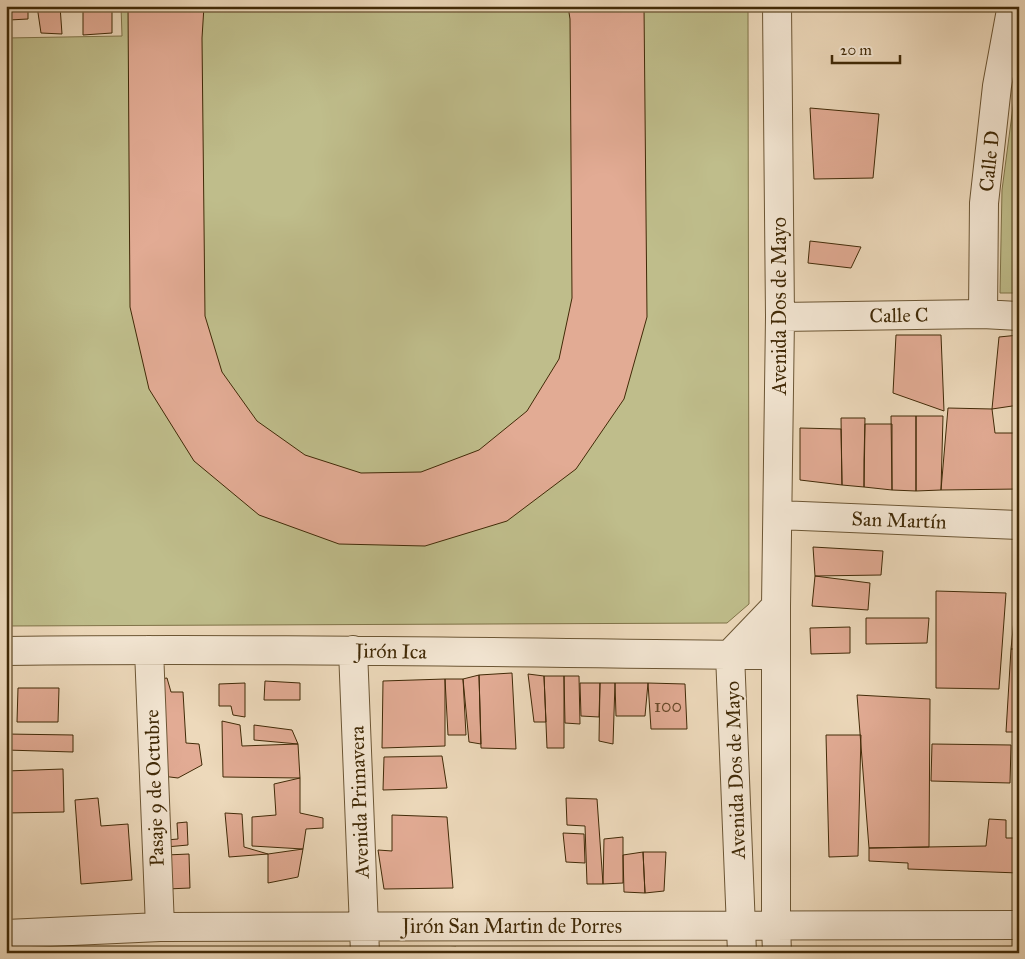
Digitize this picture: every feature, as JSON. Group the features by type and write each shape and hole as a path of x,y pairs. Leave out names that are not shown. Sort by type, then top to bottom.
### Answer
{"street":[{"name":"Avenida Dos de Mayo","path":"777,6 780,317 776,606 776,925 778,953"},
{"name":"Calle D","path":"983,314 984,203 997,86 1010,9"},
{"name":"Calle C","path":"780,317 983,314 1019,316"},
{"name":"San Martín","path":"778,515 1019,525"},
{"name":"Avenida Dos de Mayo","path":"742,953 730,654 776,606"},
{"name":"Pasaje 9 de Octubre","path":"149,650 160,927"},
{"name":"Jirón Ica","path":"6,651 353,650 776,654"},
{"name":"Avenida Primavera","path":"353,650 365,953"},
{"name":"Jirón San Martin de Porres","path":"6,934 160,927 1019,925"}],"shaded area":[{"path":"121,6 748,6 749,604 727,623 6,626 6,38 122,36"},
{"path":"1019,76 1019,293 1000,293 1002,190 1016,84"}],"building":[{"path":"9,6 28,6 28,19 9,20"},
{"path":"37,6 60,6 62,34 41,33"},
{"path":"83,6 112,6 112,33 83,35"},
{"path":"128,6 204,6 202,38 205,316 222,372 257,421 305,455 361,473 421,472 479,450 527,411 559,359 572,298 570,19 568,6 644,6 647,317 624,399 576,469 507,521 425,546 339,544 259,515 194,461 149,389 130,307"},
{"path":"810,108 879,114 873,178 814,179"},
{"path":"810,241 861,247 851,268 808,263"},
{"path":"896,335 941,335 944,411 893,393"},
{"path":"1019,335 1019,405 992,409 999,337"},
{"path":"948,408 992,409 995,433 1019,433 1019,489 941,490"},
{"path":"891,416 916,416 916,491 892,490"},
{"path":"916,416 943,416 941,490 916,491"},
{"path":"841,418 865,418 864,487 842,485"},
{"path":"865,424 892,424 892,490 864,487"},
{"path":"800,428 841,429 842,485 800,480"},
{"path":"813,547 883,551 881,575 815,576"},
{"path":"815,576 870,583 868,610 812,606"},
{"path":"936,591 1006,593 999,689 936,688"},
{"path":"1015,610 1019,610 1019,649 1011,649"},
{"path":"866,618 929,618 927,643 866,644"},
{"path":"850,627 850,653 811,654 810,628"},
{"path":"1011,649 1019,649 1019,732 1006,732"},
{"path":"512,673 516,749 481,748 479,675"},
{"path":"528,674 544,676 546,722 534,722"},
{"path":"479,675 481,744 469,742 463,679"},
{"path":"544,676 564,676 564,748 547,748"},
{"path":"564,676 579,676 580,724 565,723"},
{"path":"167,678 171,692 183,692 186,743 199,744 202,765 178,778 162,776 153,680"},
{"path":"445,679 463,679 466,735 448,735"},
{"path":"445,679 445,746 382,748 383,681"},
{"path":"265,681 300,683 300,700 264,700"},
{"path":"245,683 245,717 233,715 231,706 219,706 219,684"},
{"path":"580,683 600,683 599,717 581,716"},
{"path":"600,683 615,683 613,744 599,741"},
{"path":"615,683 648,683 645,716 616,716"},
{"path":"648,683 685,684 687,729 651,729"},
{"path":"18,688 59,688 58,722 17,722"},
{"path":"857,695 930,699 929,847 869,848"},
{"path":"222,721 240,725 242,746 298,744 300,778 223,777"},
{"path":"254,725 292,730 298,744 254,740"},
{"path":"6,734 73,735 73,752 6,750"},
{"path":"826,735 861,735 858,856 829,857"},
{"path":"932,744 1011,745 1010,783 931,781"},
{"path":"442,756 447,788 383,790 384,757"},
{"path":"63,769 64,812 7,813 6,771"},
{"path":"300,778 300,813 323,818 323,828 306,829 303,849 252,846 252,817 276,815 274,784"},
{"path":"98,798 101,826 128,824 132,880 81,884 75,800"},
{"path":"566,798 597,799 603,884 587,884 585,826 567,825"},
{"path":"225,813 242,814 244,847 268,854 229,857"},
{"path":"392,815 447,817 453,888 384,889 378,850 392,851"},
{"path":"989,819 1006,820 1006,838 1019,838 1019,873 908,869 908,863 869,861 869,848 986,846"},
{"path":"187,822 188,845 166,847 166,840 178,839 177,823"},
{"path":"563,833 584,834 585,863 566,862"},
{"path":"623,837 623,883 603,884 604,839"},
{"path":"303,849 298,877 268,883 268,854"},
{"path":"643,852 645,893 624,892 623,855"},
{"path":"643,852 666,852 664,891 645,893"},
{"path":"189,854 190,888 167,889 166,855"},
{"path":"456,947 456,953 433,953 433,949"}]}
